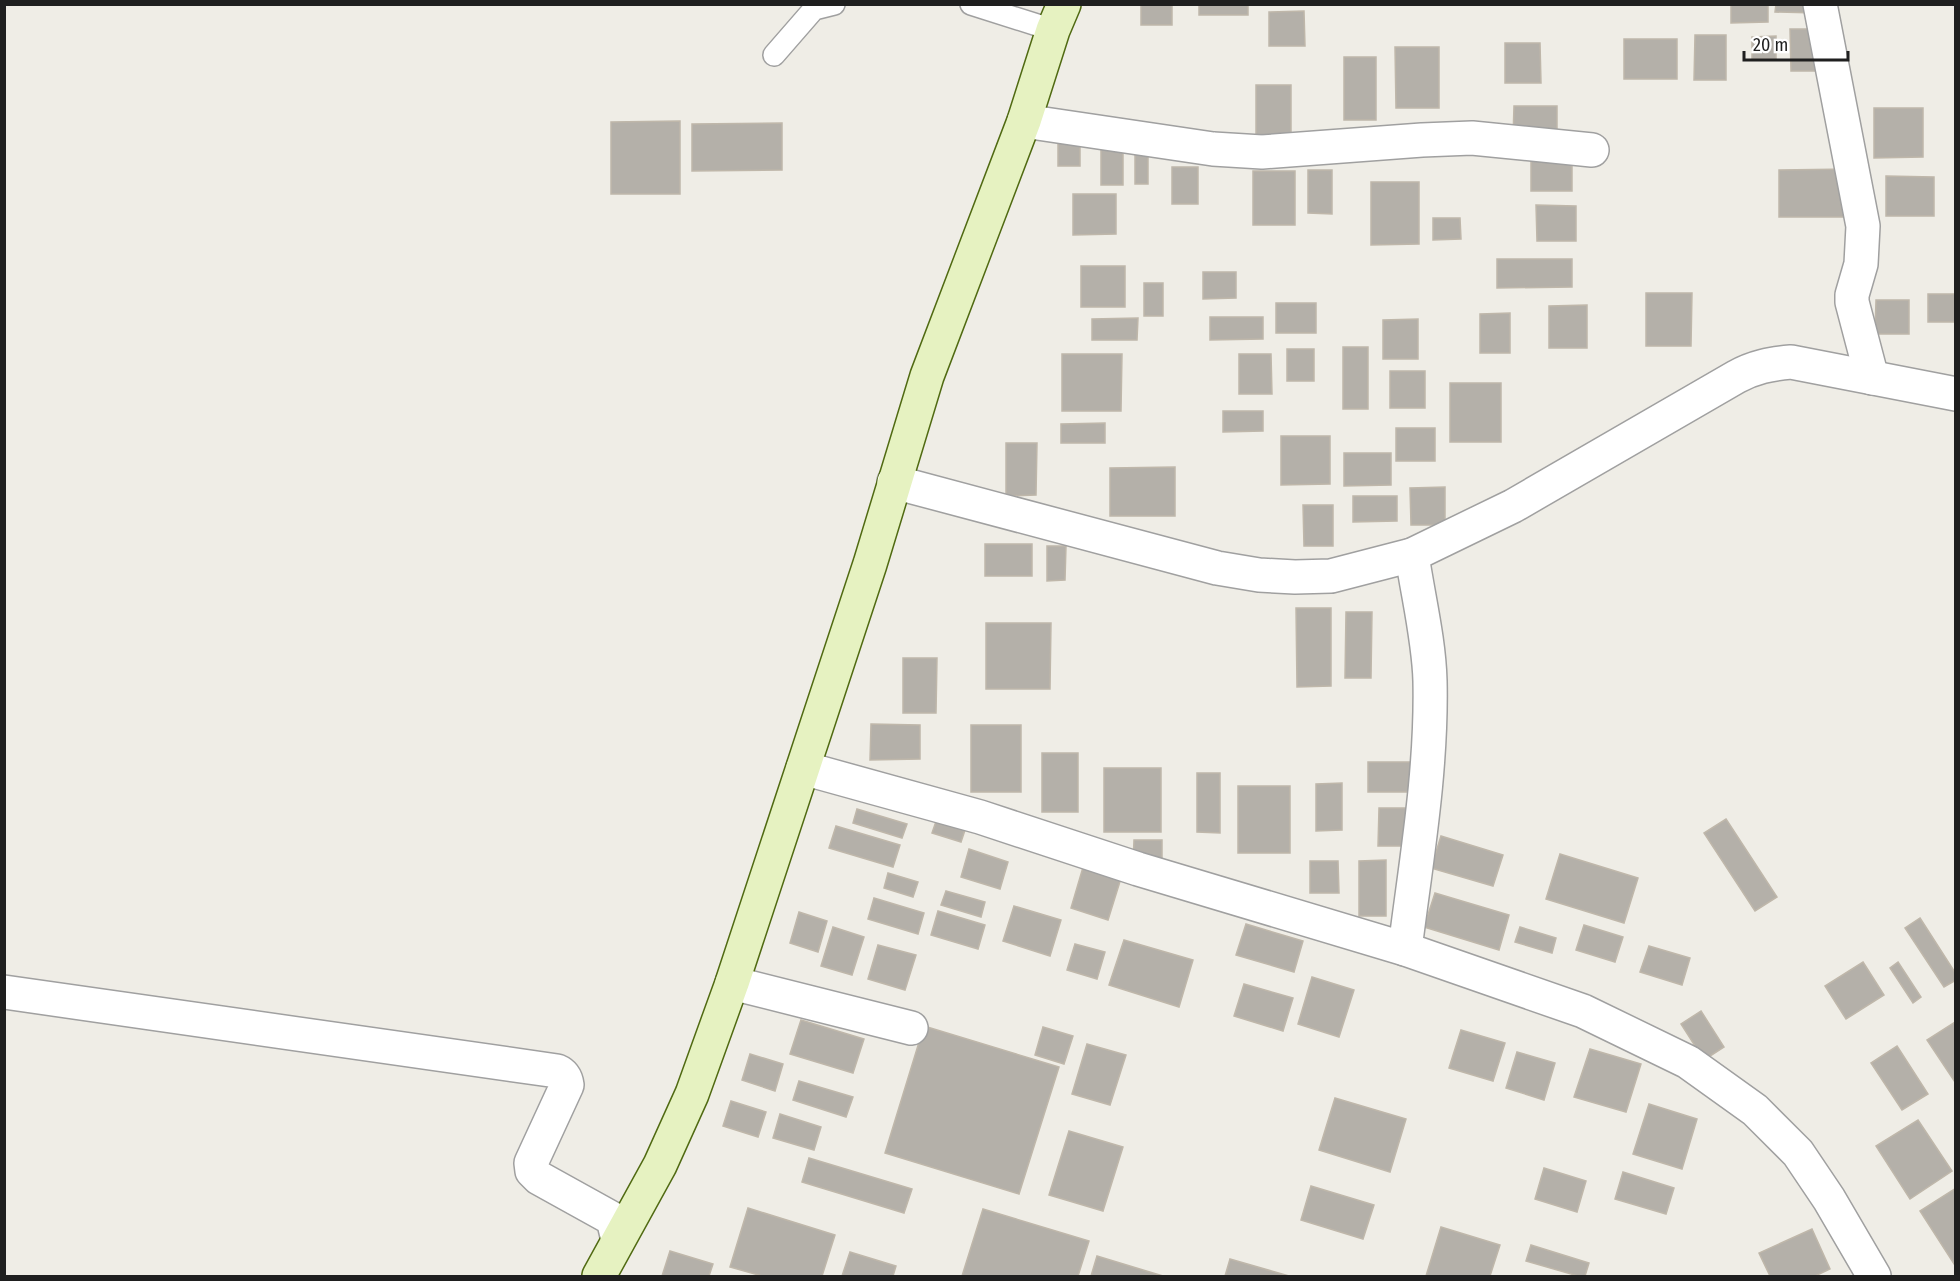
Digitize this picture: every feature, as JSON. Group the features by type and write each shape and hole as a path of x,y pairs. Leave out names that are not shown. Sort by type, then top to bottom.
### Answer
{"main road":[{"path":"599,1276 616,1230 660,1165 692,1094 732,983 870,564 927,375 1024,121 1052,20"}],"street":[{"path":"1820,4 1863,226 1861,264 1852,302 1872,378"},
{"path":"1024,121 1214,149 1262,152 1472,138 1592,150"},
{"path":"894,482 1217,568 1259,575 1331,576 1412,555 1513,506 1750,369 1768,364 1791,362 1956,394"},
{"path":"1405,949 1425,791 1430,696 1428,657 1412,555"},
{"path":"803,768 980,817 1138,869 1405,949 1583,1011 1688,1062 1755,1110 1798,1153 1829,1199 1874,1276"},
{"path":"732,983 910,1028"},
{"path":"4,992 557,1071 562,1073 567,1085 531,1163 532,1171 616,1230"}],"lane":[{"path":"774,55 814,9 834,4"},
{"path":"972,4 1052,20"}],"building":[{"path":"1141,4 1172,4 1172,25 1141,25"},
{"path":"1199,4 1248,4 1248,15 1199,15"},
{"path":"1731,4 1768,4 1768,22 1731,23"},
{"path":"1776,4 1815,4 1815,13 1775,12"},
{"path":"1304,11 1305,46 1269,46 1269,12"},
{"path":"1790,29 1825,29 1825,71 1791,71"},
{"path":"1695,35 1726,35 1726,80 1694,80"},
{"path":"1776,36 1776,59 1752,59 1752,37"},
{"path":"1624,39 1677,39 1677,79 1624,79"},
{"path":"1505,43 1540,43 1541,83 1505,83"},
{"path":"1395,47 1439,47 1439,108 1396,108"},
{"path":"1344,57 1376,57 1376,120 1344,120"},
{"path":"1256,85 1291,85 1291,137 1256,137"},
{"path":"1514,106 1557,106 1557,138 1513,138"},
{"path":"1874,108 1923,108 1923,157 1874,158"},
{"path":"680,121 680,194 611,194 611,122"},
{"path":"782,123 782,170 692,171 692,124"},
{"path":"1058,125 1080,125 1080,166 1058,166"},
{"path":"1101,133 1123,133 1123,185 1101,185"},
{"path":"1135,140 1148,140 1148,184 1135,184"},
{"path":"1531,157 1572,157 1572,191 1531,191"},
{"path":"1172,167 1198,167 1198,204 1172,204"},
{"path":"1850,169 1850,217 1779,217 1779,170"},
{"path":"1308,170 1332,170 1332,214 1308,213"},
{"path":"1253,171 1295,171 1295,225 1253,225"},
{"path":"1886,176 1934,177 1934,216 1886,216"},
{"path":"1371,182 1419,182 1419,244 1371,245"},
{"path":"1073,194 1116,194 1116,234 1073,235"},
{"path":"1536,205 1576,206 1576,241 1537,241"},
{"path":"1433,218 1460,218 1461,239 1433,240"},
{"path":"1497,259 1572,259 1572,287 1497,288"},
{"path":"1081,266 1125,266 1125,307 1081,307"},
{"path":"1203,272 1236,272 1236,298 1203,299"},
{"path":"1144,283 1163,283 1163,316 1144,316"},
{"path":"1646,293 1692,293 1691,346 1646,346"},
{"path":"1928,294 1956,294 1956,322 1928,322"},
{"path":"1876,300 1909,300 1909,334 1875,334"},
{"path":"1276,303 1316,303 1316,333 1276,333"},
{"path":"1587,305 1587,348 1549,348 1549,306"},
{"path":"1510,313 1510,353 1480,353 1480,314"},
{"path":"1210,317 1263,317 1263,339 1210,340"},
{"path":"1138,318 1137,340 1092,340 1092,319"},
{"path":"1418,319 1418,359 1383,359 1383,320"},
{"path":"1343,347 1368,347 1368,409 1343,409"},
{"path":"1287,349 1314,349 1314,381 1287,381"},
{"path":"1062,354 1122,354 1121,411 1062,411"},
{"path":"1239,354 1271,354 1272,394 1239,394"},
{"path":"1390,371 1425,371 1425,408 1390,408"},
{"path":"1450,383 1501,383 1501,442 1450,442"},
{"path":"1223,411 1263,411 1263,431 1223,432"},
{"path":"1105,423 1105,443 1061,443 1061,424"},
{"path":"1396,428 1435,428 1435,461 1396,461"},
{"path":"1281,436 1330,436 1330,484 1281,485"},
{"path":"1006,443 1037,443 1036,495 1006,496"},
{"path":"1344,453 1391,453 1391,485 1344,486"},
{"path":"1175,467 1175,516 1110,516 1110,468"},
{"path":"1445,487 1445,525 1411,525 1410,488"},
{"path":"1353,496 1397,496 1397,521 1353,522"},
{"path":"1303,505 1333,505 1333,546 1304,546"},
{"path":"985,544 1032,544 1032,576 985,576"},
{"path":"1047,546 1066,546 1065,580 1047,581"},
{"path":"1296,608 1331,608 1331,686 1297,687"},
{"path":"1346,612 1372,612 1371,678 1345,678"},
{"path":"986,623 1051,623 1050,689 986,689"},
{"path":"903,658 937,658 936,713 903,713"},
{"path":"871,724 920,725 920,759 870,760"},
{"path":"971,725 1021,725 1021,792 971,792"},
{"path":"1042,753 1078,753 1078,812 1042,812"},
{"path":"1368,762 1412,762 1412,792 1368,792"},
{"path":"1104,768 1161,768 1161,832 1104,832"},
{"path":"1197,773 1220,773 1220,833 1197,832"},
{"path":"1342,783 1342,830 1316,831 1316,784"},
{"path":"1238,786 1290,786 1290,853 1238,853"},
{"path":"1379,808 1408,808 1408,846 1378,846"},
{"path":"857,809 907,824 902,838 853,823"},
{"path":"940,810 969,818 961,842 932,833"},
{"path":"1726,819 1777,897 1755,911 1704,833"},
{"path":"836,826 900,845 893,867 829,848"},
{"path":"1441,836 1503,855 1493,886 1431,868"},
{"path":"1134,840 1162,840 1162,865 1133,864"},
{"path":"969,849 1008,862 1000,889 961,877"},
{"path":"1560,854 1638,878 1624,923 1546,899"},
{"path":"1386,860 1386,916 1359,916 1359,861"},
{"path":"1310,861 1338,861 1339,893 1310,893"},
{"path":"1084,864 1122,875 1108,920 1071,908"},
{"path":"888,873 918,882 913,897 884,888"},
{"path":"946,891 985,902 981,917 941,905"},
{"path":"1435,893 1509,915 1499,950 1424,927"},
{"path":"874,898 924,913 918,934 868,919"},
{"path":"1014,906 1061,920 1050,956 1003,941"},
{"path":"938,911 985,925 978,949 931,935"},
{"path":"799,912 827,921 818,952 790,943"},
{"path":"1920,918 1956,974 1956,980 1944,987 1905,928"},
{"path":"1246,924 1303,941 1294,972 1236,955"},
{"path":"1584,925 1623,937 1615,962 1576,950"},
{"path":"833,927 864,937 852,975 821,966"},
{"path":"1520,927 1556,938 1552,953 1515,942"},
{"path":"1124,940 1193,960 1179,1007 1109,985"},
{"path":"1075,944 1105,952 1097,979 1067,970"},
{"path":"878,945 916,955 905,990 868,979"},
{"path":"1649,946 1690,958 1682,985 1640,972"},
{"path":"1863,962 1884,995 1846,1019 1825,986"},
{"path":"1898,962 1921,997 1913,1003 1890,968"},
{"path":"1312,977 1354,990 1339,1037 1298,1024"},
{"path":"1244,984 1293,998 1283,1031 1234,1016"},
{"path":"1701,1011 1724,1047 1704,1060 1681,1024"},
{"path":"801,1020 864,1039 853,1073 790,1054"},
{"path":"1955,1022 1956,1081 1955,1082 1927,1040"},
{"path":"924,1026 1059,1067 1019,1194 885,1153"},
{"path":"1043,1027 1073,1036 1064,1064 1035,1055"},
{"path":"1461,1030 1505,1043 1493,1081 1449,1068"},
{"path":"1087,1044 1126,1055 1110,1105 1072,1094"},
{"path":"1897,1046 1928,1094 1902,1110 1871,1063"},
{"path":"1590,1049 1641,1064 1626,1112 1574,1097"},
{"path":"1517,1052 1555,1063 1544,1100 1506,1088"},
{"path":"750,1054 783,1064 775,1091 742,1080"},
{"path":"799,1081 853,1097 846,1117 793,1100"},
{"path":"1335,1098 1406,1119 1390,1172 1319,1150"},
{"path":"731,1101 766,1112 758,1137 723,1126"},
{"path":"1649,1104 1697,1119 1682,1169 1633,1154"},
{"path":"780,1114 821,1127 814,1150 773,1138"},
{"path":"1918,1120 1952,1171 1910,1199 1876,1146"},
{"path":"1069,1131 1123,1147 1103,1211 1049,1195"},
{"path":"809,1158 912,1189 904,1213 802,1182"},
{"path":"1544,1168 1586,1181 1577,1212 1535,1199"},
{"path":"1623,1172 1674,1188 1666,1214 1615,1199"},
{"path":"1311,1186 1374,1205 1363,1239 1301,1220"},
{"path":"1956,1188 1956,1267 1920,1211"},
{"path":"748,1208 835,1235 822,1276 762,1276 730,1267"},
{"path":"983,1209 1089,1241 1078,1276 962,1276"},
{"path":"1441,1227 1500,1245 1490,1276 1426,1276"},
{"path":"1812,1229 1830,1269 1815,1276 1770,1276 1759,1253"},
{"path":"1531,1245 1589,1263 1585,1276 1526,1261"},
{"path":"670,1251 713,1264 709,1276 662,1276"},
{"path":"850,1252 896,1266 893,1276 842,1276"},
{"path":"1097,1256 1163,1276 1091,1276"},
{"path":"1230,1259 1289,1276 1225,1276"}]}
